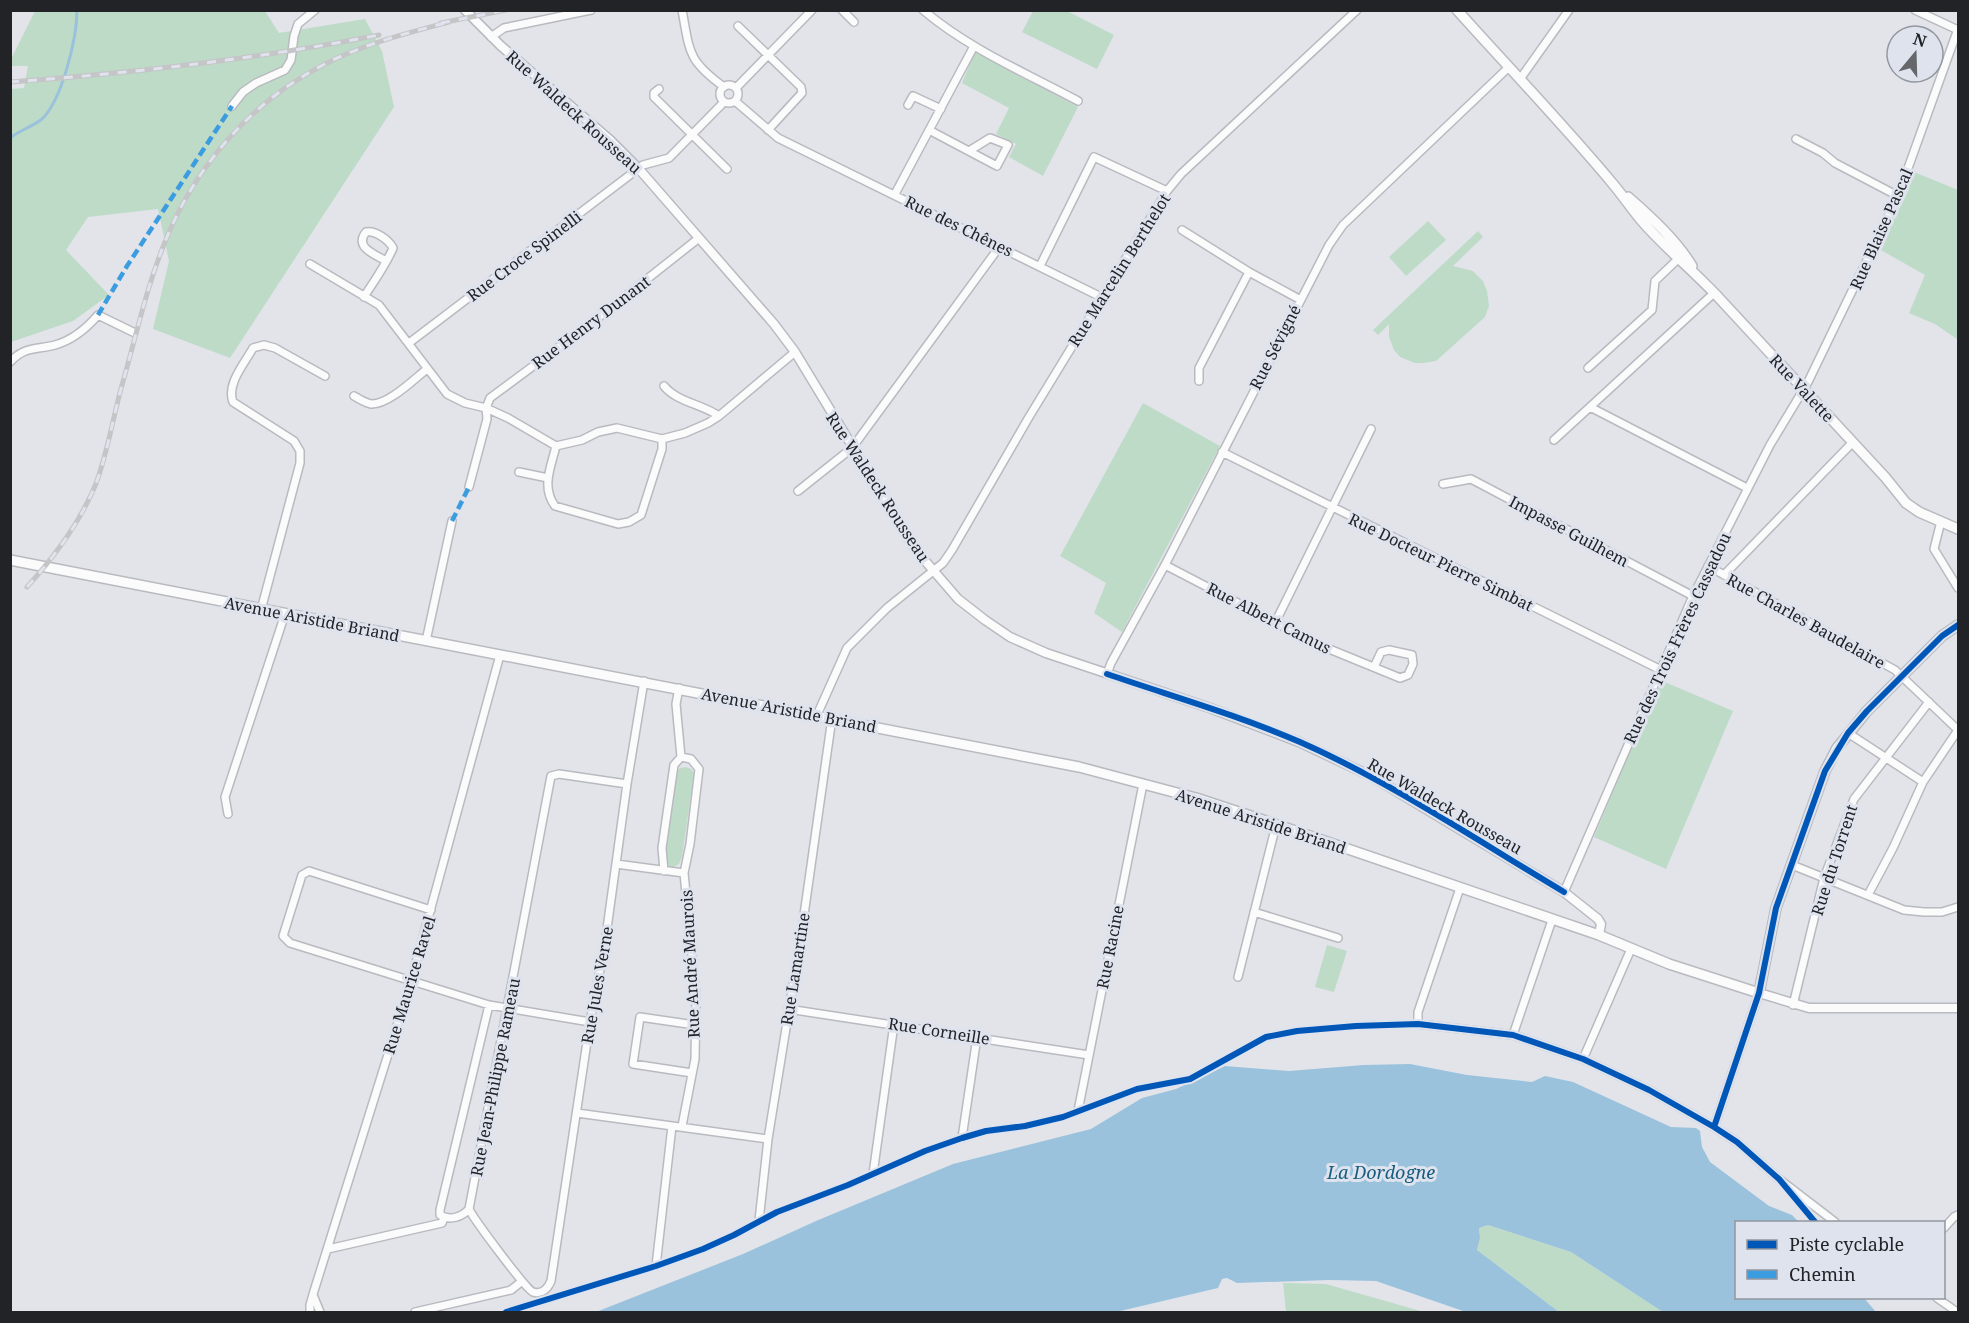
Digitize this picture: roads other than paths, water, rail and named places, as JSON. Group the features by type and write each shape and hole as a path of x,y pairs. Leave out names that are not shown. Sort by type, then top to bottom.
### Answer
{"main road":[{"name":"Rue Valette","path":"1457,10 1613,184 1641,219 1714,293 1853,442 1906,503 1919,512 1941,521"},
{"name":"Rue Valette","path":"1613,184 1646,213 1684,254 1697,275"},
{"path":"1941,521 1959,529"},
{"name":"Avenue Aristide Briand","path":"10,560 1051,761 1196,798 1599,935 1631,949 1759,993"},
{"path":"1759,993 1776,908 1825,771 1848,733 1942,636 1959,625"}],"street":[{"path":"232,106 243,92 256,83 285,70 291,60 298,24 315,10"},
{"name":"Rue Waldeck Rousseau","path":"465,10 491,37 610,140 639,169 774,324 795,352 914,548 958,599 1010,637 1046,653 1210,708 1299,742 1371,776 1564,892 1598,920 1601,924 1599,935"},
{"path":"491,37 504,28 591,10"},
{"path":"682,10 690,51 695,62 724,87"},
{"path":"736,88 812,10"},
{"path":"842,10 854,22"},
{"path":"923,10 943,27 974,46 1078,101"},
{"name":"Rue Marcelin Berthelot","path":"817,715 847,648 886,608 943,563 952,550 1101,297 1167,191 1181,174 1357,10"},
{"path":"1520,79 1569,10"},
{"path":"1915,10 1958,29"},
{"path":"738,26 801,87 802,93 768,130"},
{"name":"Rue Blaise Pascal","path":"1804,390 1899,196 1958,29"},
{"path":"895,194 974,46"},
{"name":"Rue Sévigné","path":"1107,674 1165,565 1299,299 1329,245 1343,225 1509,68"},
{"path":"729,85 736,88 738,93 735,101 724,102 720,94 724,87 729,85"},
{"path":"658,89 654,97 727,169"},
{"path":"908,105 913,96 940,109"},
{"name":"Rue des Chênes","path":"735,101 778,138 1101,297"},
{"name":"Rue Croce Spinelli","path":"409,343 643,165 669,158 724,102"},
{"path":"930,130 969,151 997,165 1008,145 990,138 969,151"},
{"path":"1796,139 1823,153 1835,163 1899,196"},
{"path":"1040,266 1094,157 1167,191"},
{"path":"1182,230 1249,272 1299,299"},
{"path":"364,297 386,261 393,248 392,244 371,231 366,232 361,238 361,243 386,261"},
{"name":"Rue Henry Dunant","path":"486,408 490,398 594,321 699,238"},
{"path":"798,491 852,448 1000,246"},
{"path":"1588,368 1652,310 1655,281 1678,259"},
{"path":"310,264 383,310 447,394 465,404 486,408 508,418 556,446 616,428 662,439 685,433 719,416 795,352"},
{"path":"1198,381 1199,368 1249,272"},
{"path":"1554,440 1714,293"},
{"path":"10,362 19,353 54,345 75,337 98,315 133,332"},
{"path":"261,610 300,463 300,451 294,441 233,402 230,394 233,383 253,348 264,345 275,348 324,376"},
{"path":"354,396 368,404 379,404 427,369"},
{"path":"663,386 670,393 709,409 719,416"},
{"name":"Rue des Trois Frères Cassadou","path":"1564,892 1693,596 1770,445 1804,390"},
{"path":"1590,407 1747,488"},
{"path":"469,487 487,419 486,408"},
{"path":"1275,623 1371,429"},
{"path":"556,446 548,478 549,498 555,506 618,524 629,522 641,515 662,449 662,439"},
{"path":"1725,575 1853,442"},
{"name":"Rue Docteur Pierre Simbat","path":"1222,452 1660,669"},
{"path":"519,472 548,478"},
{"name":"Impasse Guilhem","path":"1443,484 1471,479 1693,596"},
{"path":"426,642 452,520"},
{"path":"1941,521 1934,549 1959,588"},
{"name":"Rue Albert Camus","path":"1165,565 1317,644 1374,668 1400,678 1408,675 1413,664 1412,655 1389,650 1381,652 1374,668"},
{"name":"Rue Charles Baudelaire","path":"1708,566 1903,676 1958,730"},
{"path":"228,814 225,797 285,614"},
{"name":"Rue Maurice Ravel","path":"310,1312 310,1305 327,1249 411,981 500,655"},
{"name":"Rue Jules Verne","path":"521,1282 533,1292 541,1292 548,1288 551,1281 644,681"},
{"name":"Rue André Maurois","path":"664,871 662,848 674,765 681,757 676,704 679,688"},
{"name":"Rue du Torrent","path":"1793,1005 1824,878 1854,799 1929,702"},
{"name":"Rue Lamartine","path":"759,1221 768,1139 801,936 832,718"},
{"path":"1868,895 1893,848 1923,782 1958,730"},
{"path":"1848,733 1923,782"},
{"name":"Rue André Maurois","path":"681,757 691,759 699,769 684,873 696,996 695,1059 682,1126"},
{"name":"Rue Jean-Philippe Rameau","path":"469,1209 551,776 558,774 627,784"},
{"name":"Rue Racine","path":"1078,1111 1143,784"},
{"path":"1238,977 1276,825"},
{"name":"Rue André Maurois","path":"616,864 684,873"},
{"path":"1792,865 1904,909 1942,912 1959,908"},
{"path":"431,910 309,871 302,875 284,936 290,943 489,1005 590,1022"},
{"path":"1460,888 1418,1012 1418,1024 1512,1035 1583,1059 1649,1090 1737,1142 1779,1179 1834,1221"},
{"path":"1254,912 1338,938"},
{"path":"1512,1035 1552,920"},
{"path":"1583,1059 1631,949"},
{"path":"1714,1127 1759,993 1809,1008 1959,1008"},
{"name":"Rue Jean-Philippe Rameau","path":"444,1218 440,1215 440,1209 489,1005"},
{"name":"Rue Corneille","path":"788,1009 1089,1055"},
{"path":"692,1073 633,1064 640,1017 695,1025"},
{"path":"873,1174 894,1024"},
{"path":"962,1138 976,1037"},
{"path":"577,1113 768,1139"},
{"path":"656,1266 672,1126"},
{"path":"327,1249 442,1223 444,1218 464,1214 469,1209 473,1218 503,1254 521,1282 512,1290 415,1312"},
{"path":"1945,1227 1959,1215"},
{"path":"313,1295 320,1312"},
{"path":"1938,1299 1957,1312"}],"water":[{"name":"La Dordogne","path":"1410,1064 1467,1075 1532,1082 1545,1076 1573,1082 1671,1127 1696,1128 1700,1131 1702,1147 1710,1162 1769,1206 1792,1215 1798,1221 1735,1221 1735,1299 1865,1299 1876,1312 1663,1312 1571,1252 1488,1225 1479,1228 1480,1238 1477,1250 1559,1312 1466,1312 1376,1281 1237,1283 1227,1278 1222,1279 1218,1288 1116,1312 596,1312 743,1254 953,1164 1091,1129 1142,1098 1176,1089 1225,1066 1289,1071"}],"waterway":[{"path":"10,138 42,119 56,98 71,52 77,10"}],"railway":[{"path":"441,23 506,10"},
{"path":"27,587 66,539 95,486 158,259 177,214 192,187 210,162 250,117 298,79 325,64 370,45 449,22"},
{"path":"10,82 195,64 379,35"}]}
